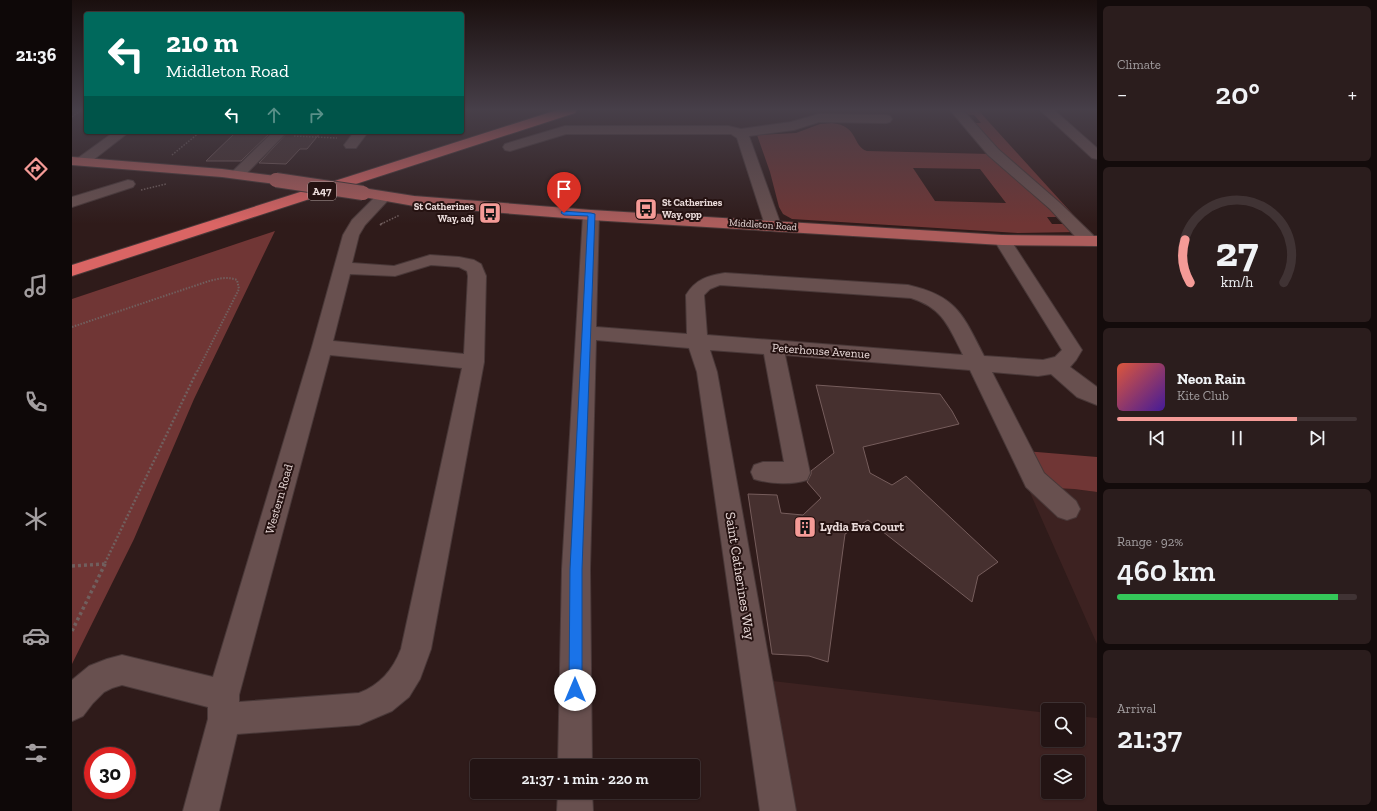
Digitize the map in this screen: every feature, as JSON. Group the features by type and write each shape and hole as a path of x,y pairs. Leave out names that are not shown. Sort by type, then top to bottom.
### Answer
{"highway":[{"name":"A47","path":"72,259 425,148"},
{"name":"A47","path":"72,271 454,148"}],"main road":[{"name":"Middleton Road","path":"78,161 238,174 373,195 450,205 1002,240 1093,241"}],"street":[{"path":"78,161 98,148"},
{"path":"238,174 264,148"},
{"path":"747,148 773,225"},
{"path":"989,148 995,155 1055,206 1093,241"},
{"path":"1089,148 1097,155"},
{"path":"72,202 131,188"},
{"name":"Western Road","path":"201,811 223,707 322,347 351,235 373,195"},
{"path":"575,759 576,569 591,214"},
{"path":"1002,240 1072,350 1068,358 1056,367 1085,391 1097,397"},
{"path":"73,703 90,682 110,672 122,670 223,707 359,708 381,700 398,686 409,668 416,649 474,362 477,276 475,268 468,264 430,260 395,270 343,268"},
{"name":"Saint Catherines Way","path":"778,811 707,372 698,342 695,295 704,285 713,281 725,279 908,291 922,294 946,308 955,319 977,363"},
{"name":"Peterhouse Avenue","path":"586,333 1038,368 1056,367"},
{"path":"322,347 474,362"},
{"path":"763,472 798,473 773,347"},
{"path":"977,363 1035,480 1067,509"},
{"path":"575,799 575,811"}],"path":[{"path":"158,168 182,148"},
{"path":"131,188 171,183"},
{"path":"376,227 402,213"},
{"path":"72,327 206,282 232,278 237,280 240,284 239,289 192,381 162,447 72,631"},
{"path":"72,566 105,564"}],"shaded area":[{"path":"762,148 862,148 867,151 991,154 1030,187 1058,217 1047,217 1052,224 1070,224 1077,232 1018,233 792,219 783,214 779,207 770,172","holes":["913,168 980,169 1006,203 935,201"]},
{"path":"996,148 1012,148 1088,231 1084,232"},
{"path":"275,231 194,399 134,539 72,664 72,299"},
{"path":"1025,451 1097,457 1097,492 1051,488"},
{"path":"1028,488 1074,489 1097,492 1097,644"},
{"path":"764,680 1041,712 1041,747 1085,747 1085,717 1097,718 1097,811 784,811"}],"building":[{"path":"220,148 255,148 241,161 206,161"},
{"path":"273,148 308,148 300,149 286,164 259,163"},
{"name":"Lydia Eva Court","path":"816,385 940,394 959,424 863,447 870,473 892,485 906,476 998,562 978,576 972,602 868,520 845,534 828,662 809,656 772,654 748,494 777,495 781,513 803,515 821,498 807,482 811,471 834,453"}],"place":[{"name":"St Catherines Way, opp","path":"646,209"},
{"name":"St Catherines Way, adj","path":"490,213"},
{"name":"Lydia Eva Court","path":"805,527"}],"route":[{"path":"564,213 591,214 576,569 575,690"}]}
